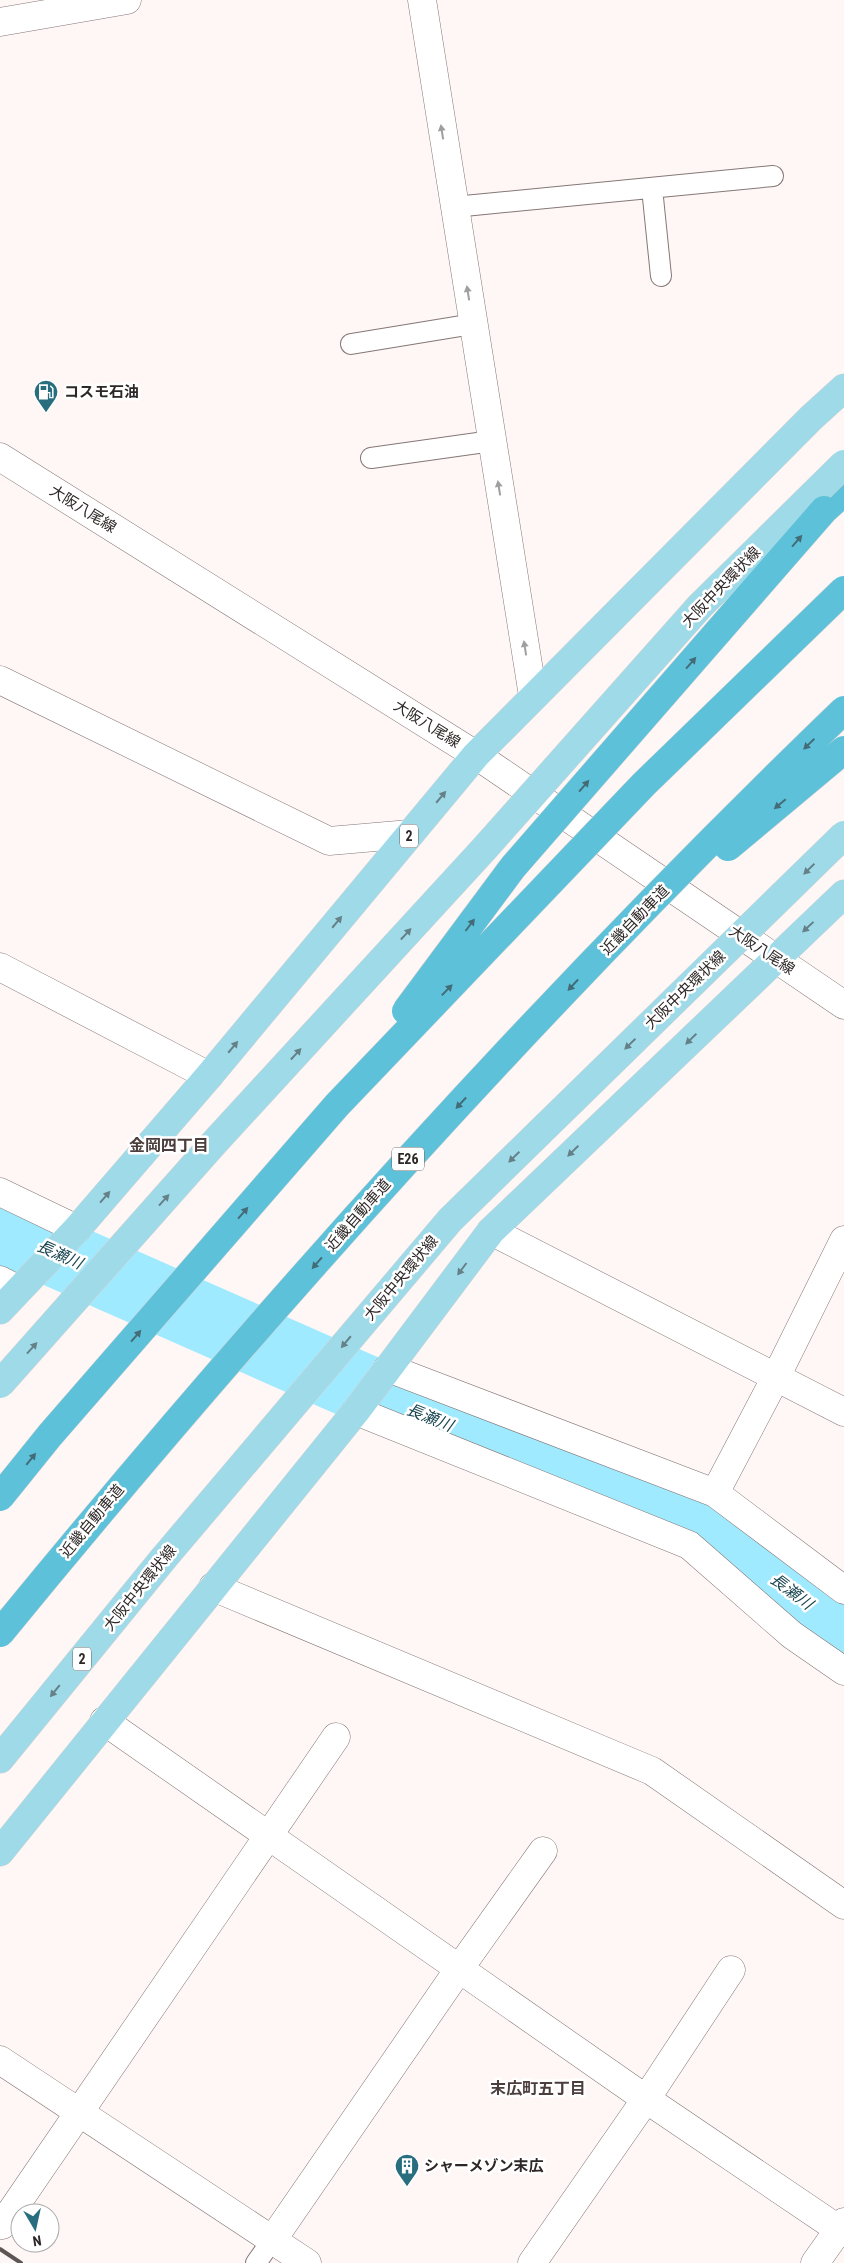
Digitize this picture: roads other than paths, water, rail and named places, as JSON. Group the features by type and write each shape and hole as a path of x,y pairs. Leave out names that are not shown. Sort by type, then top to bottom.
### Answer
{"highway":[{"path":"337,1105 513,867 824,510 844,492"},
{"path":"0,1497 50,1435 337,1105 644,784 844,590"},
{"name":"近畿自動車道","path":"0,1633 117,1491 392,1177 601,954 844,710"},
{"path":"601,954 844,750"}],"main road":[{"name":"2","path":"0,1310 9,1285 77,1229 208,1076 476,755 811,418 844,388"},
{"name":"大阪中央環状線","path":"0,1384 214,1143 484,849 700,606 844,464"},
{"name":"大阪中央環状線","path":"0,1759 163,1558 450,1220 844,835"},
{"path":"0,1852 356,1411 491,1231 774,958 844,894"}],"street":[{"path":"0,22 127,0"},
{"path":"422,7 534,696"},
{"name":"大阪八尾線","path":"0,457 476,755 844,1005"},
{"path":"0,680 329,841 410,834"},
{"path":"0,967 208,1076"},
{"path":"0,1192 77,1229"},
{"path":"491,1231 844,1412"},
{"path":"715,1493 776,1377 844,1240"},
{"path":"388,1368 715,1493 844,1590"},
{"path":"356,1411 689,1545 792,1635 844,1671"},
{"path":"213,1587 652,1772 844,1905"},
{"path":"104,1721 646,2099 842,2228 815,2263"},
{"path":"2,2225 336,1736"},
{"path":"273,2239 459,1969 543,1852"},
{"path":"532,2263 646,2099 731,1970"},
{"path":"0,2060 79,2110 307,2263"}],"lane":[{"path":"454,207 773,176"},
{"path":"652,188 661,276"},
{"path":"351,344 473,324"},
{"path":"371,458 492,441"},
{"path":"256,2263 273,2239"}],"waterway":[{"name":"長瀬川","path":"0,1228 428,1417 702,1522 844,1630"}],"railway":[{"path":"0,2249 21,2263"}],"place":[{"name":"コスモ石油","path":"46,413"},
{"name":"シャーメゾン末広","path":"407,2187"}],"district":[{"name":"金岡四丁目","path":"169,1145"},
{"name":"末広町五丁目","path":"538,2088"}]}
